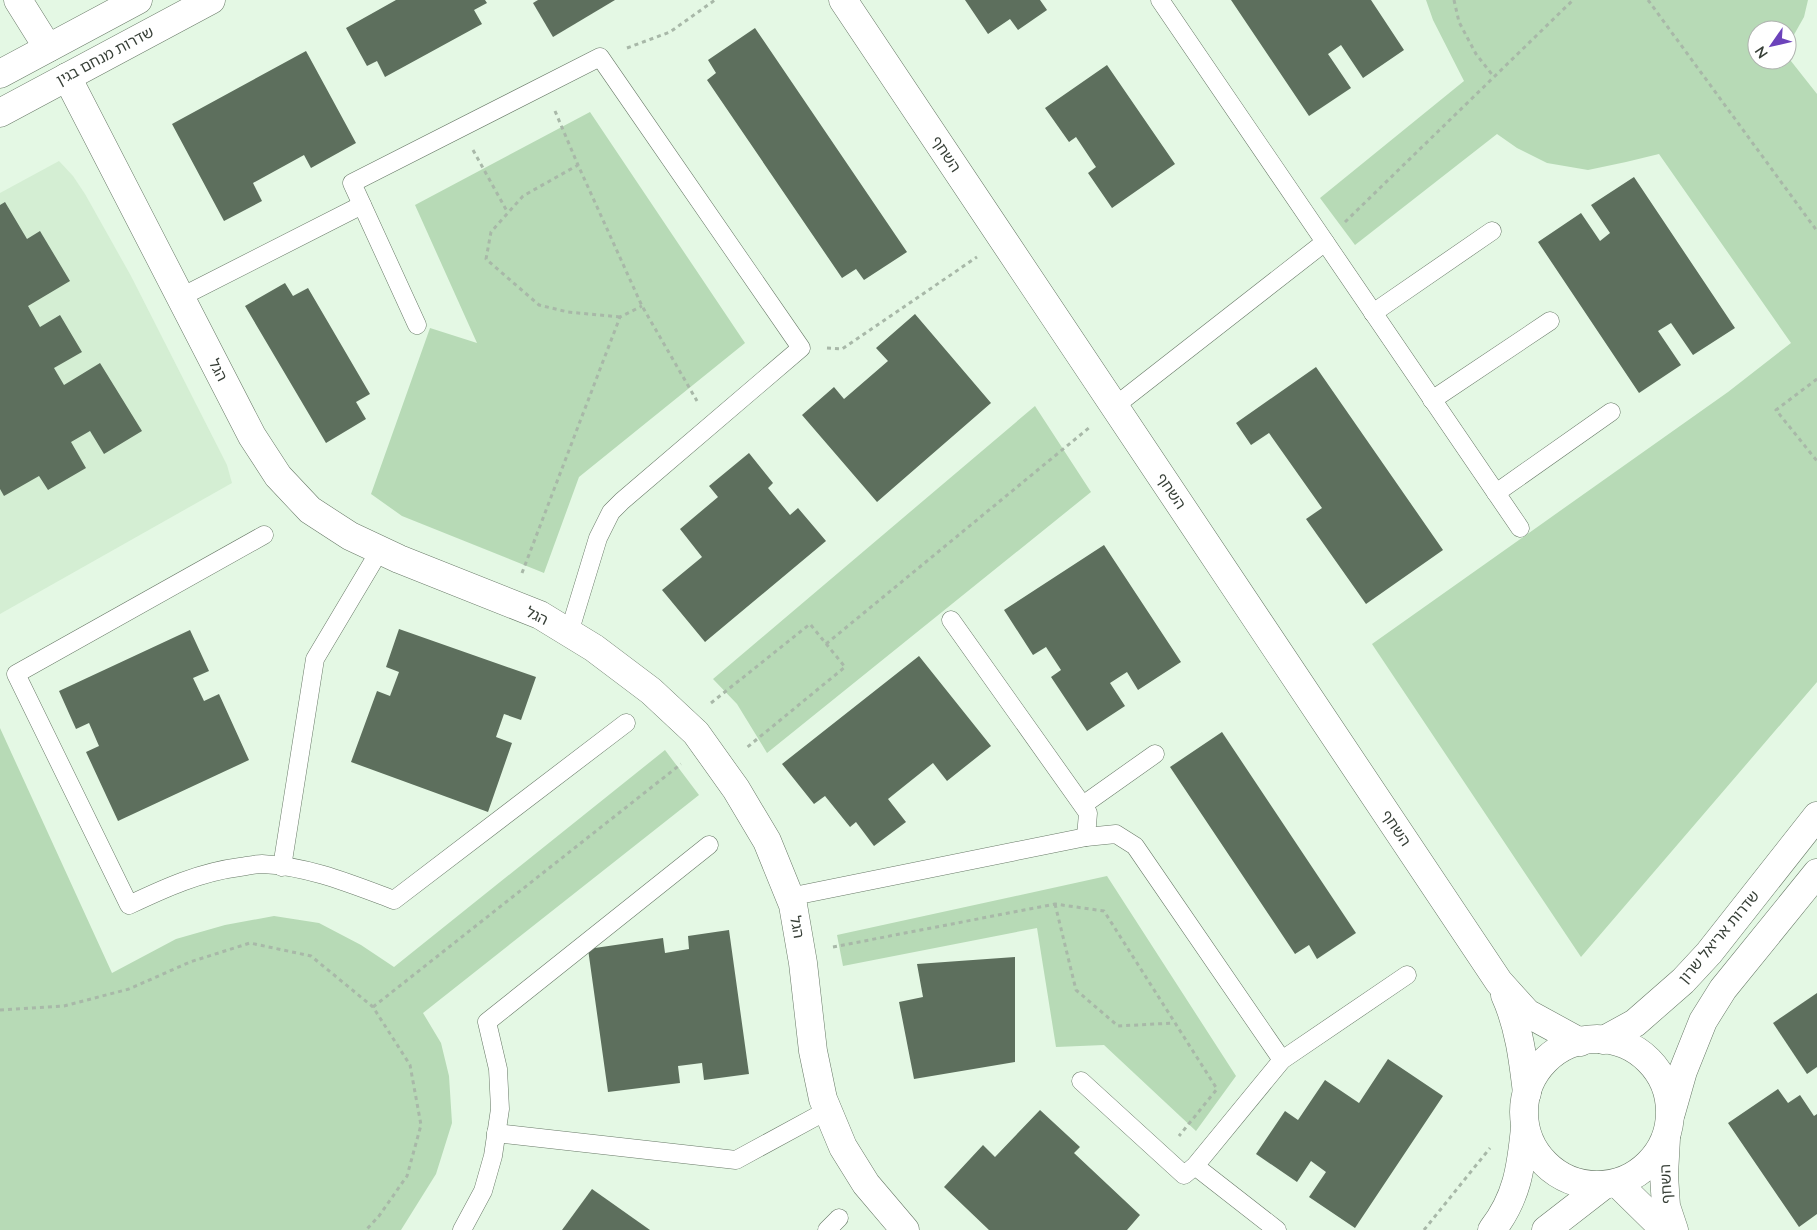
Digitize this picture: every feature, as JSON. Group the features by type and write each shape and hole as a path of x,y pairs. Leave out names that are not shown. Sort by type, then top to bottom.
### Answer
{"street":[{"path":"18,0 48,48"},
{"path":"0,74 138,0"},
{"name":"שדרות מנחם בגין","path":"0,113 211,0"},
{"name":"השחף","path":"843,0 1499,982 1527,1013 1592,1041"},
{"name":"הגל","path":"66,77 252,436 278,476 310,510 350,536 380,550 540,615 594,648 651,691 686,723 722,768 767,841 793,905 813,1052 823,1099 843,1147 862,1176 905,1230"},
{"name":"שדרות אריאל שרון","path":"1592,1041 1635,1023 1683,981 1709,953 1817,816"},
{"path":"1525,1126 1534,1150 1551,1169 1571,1181 1594,1186 1610,1184 1638,1174 1655,1158 1668,1126 1683,1070 1703,1022 1723,989 1817,873"},
{"name":"השחף","path":"1499,982 1512,1010 1518,1031 1528,1093"},
{"path":"1492,1230 1503,1215 1514,1191 1521,1168 1525,1126 1524,1101 1532,1078 1548,1058 1569,1044 1592,1041 1618,1042 1641,1054 1657,1071 1667,1091 1668,1126"},
{"name":"השחף","path":"1668,1126 1664,1175 1666,1206 1674,1230"},
{"path":"1546,1230 1610,1184"},
{"name":"השחף","path":"1610,1184 1665,1230"}],"lane":[{"path":"1160,0 1520,528"},
{"path":"417,326 352,184 600,57 801,348 611,512 598,538 569,633"},
{"path":"181,298 362,205"},
{"path":"1373,313 1492,231"},
{"path":"1115,406 1325,242"},
{"path":"1432,400 1550,321"},
{"path":"1496,493 1611,412"},
{"path":"264,535 16,674 129,905 173,884 220,869 262,864 306,870 394,900 626,722"},
{"path":"282,867 315,659 380,550"},
{"path":"951,620 1088,813 1086,837"},
{"path":"1083,805 1155,754"},
{"path":"789,897 1086,837 1116,834 1135,846 1282,1060"},
{"path":"462,1230 483,1191 493,1156 500,1109 498,1069 487,1022 709,845"},
{"path":"1081,1081 1184,1175 1195,1166 1282,1060 1407,975"},
{"path":"496,1133 736,1160 828,1110"},
{"path":"1195,1166 1277,1230"}],"path":[{"path":"600,57 670,32 715,0"},
{"path":"1454,0 1459,22 1476,54 1494,77"},
{"path":"1325,242 1573,0"},
{"path":"1648,0 1817,230"},
{"path":"544,86 642,306 711,425"},
{"path":"461,128 508,213"},
{"path":"578,166 523,196 491,232 486,259 539,305 568,312 620,316 642,306"},
{"path":"801,348 842,348 1003,239"},
{"path":"510,604 620,316"},
{"path":"1817,379 1776,410 1817,461"},
{"path":"826,644 1115,406"},
{"path":"686,723 810,624 845,667 722,768"},
{"path":"373,1007 705,746"},
{"path":"1055,904 1076,990 1118,1026 1175,1023"},
{"path":"801,953 1055,904 1104,911 1217,1088 1163,1156"},
{"path":"0,1010 64,1006 129,989 190,962 250,943 311,956 373,1007 410,1065 421,1125 407,1176 379,1216 366,1230"},
{"path":"1424,1230 1490,1148"}],"shaded area":[{"path":"1426,0 1808,0 1804,17 1797,29 1797,20 1747,20 1747,70 1797,69 1817,94 1817,682 1581,957 1372,644 1728,392 1791,343 1659,154 1588,170 1547,163 1517,148 1497,134 1355,245 1320,198 1464,81 1433,20"},
{"path":"590,112 745,343 579,477 544,573 402,516 371,494 430,328 477,343 415,205"},
{"path":"59,161 73,176 85,194 131,276 227,465 232,483 0,614 0,193"},
{"path":"1035,406 1091,492 767,753 737,704 713,679"},
{"path":"0,728 112,973 176,939 225,925 274,916 319,923 361,945 394,967 665,750 699,795 423,1013 441,1043 449,1076 452,1123 436,1174 401,1230 0,1230"},
{"path":"1107,876 1236,1076 1196,1131 1104,1045 1056,1047 1037,928 843,966 837,935"}],"building":[{"path":"396,0 485,0 487,3 474,10 482,24 385,77 377,61 367,66 346,28"},
{"path":"538,0 615,0 553,37 533,3"},
{"path":"965,0 1040,0 1047,10 1018,30 1010,19 988,34"},
{"path":"1231,0 1371,0 1404,50 1363,78 1341,45 1328,54 1351,88 1309,116"},
{"path":"755,28 907,252 864,280 856,269 842,278 707,80 716,73 708,60"},
{"path":"306,51 356,143 311,168 304,155 253,183 262,201 224,221 172,124"},
{"path":"1107,65 1175,164 1112,208 1088,173 1096,167 1076,137 1069,142 1045,108"},
{"path":"1634,177 1735,328 1693,355 1671,323 1658,331 1681,365 1639,393 1538,242 1581,213 1600,241 1610,233 1591,205"},
{"path":"5,202 27,239 40,231 70,281 28,306 40,327 60,315 82,352 54,368 64,385 100,363 142,431 104,454 90,431 71,442 86,468 48,490 39,476 4,496 0,489 0,205"},
{"path":"285,283 293,296 308,288 370,394 356,402 366,419 326,443 245,306"},
{"path":"915,314 991,403 877,502 802,415 834,387 844,399 888,361 876,348"},
{"path":"1316,367 1443,550 1366,604 1306,519 1322,508 1269,433 1251,445 1236,423"},
{"path":"749,453 773,483 768,488 790,515 798,508 826,541 705,642 662,590 702,557 680,529 718,497 709,486"},
{"path":"1104,545 1181,662 1138,690 1127,672 1110,683 1125,706 1087,731 1051,677 1061,670 1046,647 1033,655 1004,610"},
{"path":"399,629 536,677 521,720 504,714 496,737 512,743 488,812 351,762 377,691 390,696 399,672 386,667"},
{"path":"190,630 209,671 193,678 204,701 219,694 249,760 118,821 86,752 99,746 89,723 76,729 59,691"},
{"path":"919,656 991,746 947,781 933,763 888,799 906,822 874,846 856,822 850,827 825,796 814,804 782,764"},
{"path":"1222,732 1356,933 1317,959 1309,945 1295,954 1170,767"},
{"path":"729,930 749,1074 704,1080 702,1063 678,1066 680,1083 608,1092 588,949 663,938 665,953 689,949 688,936"},
{"path":"1015,957 1015,1062 914,1079 899,1002 923,997 917,964"},
{"path":"1817,993 1817,1067 1807,1074 1773,1023"},
{"path":"1388,1059 1443,1096 1355,1228 1309,1197 1326,1172 1311,1161 1297,1182 1256,1154 1285,1111 1298,1120 1325,1080 1359,1103"},
{"path":"1778,1089 1788,1103 1800,1095 1814,1116 1817,1114 1817,1214 1799,1227 1728,1123"},
{"path":"1040,1110 1080,1147 1074,1153 1140,1215 1127,1230 989,1230 944,1187 983,1145 995,1157"},
{"path":"592,1189 650,1230 562,1230"}]}
